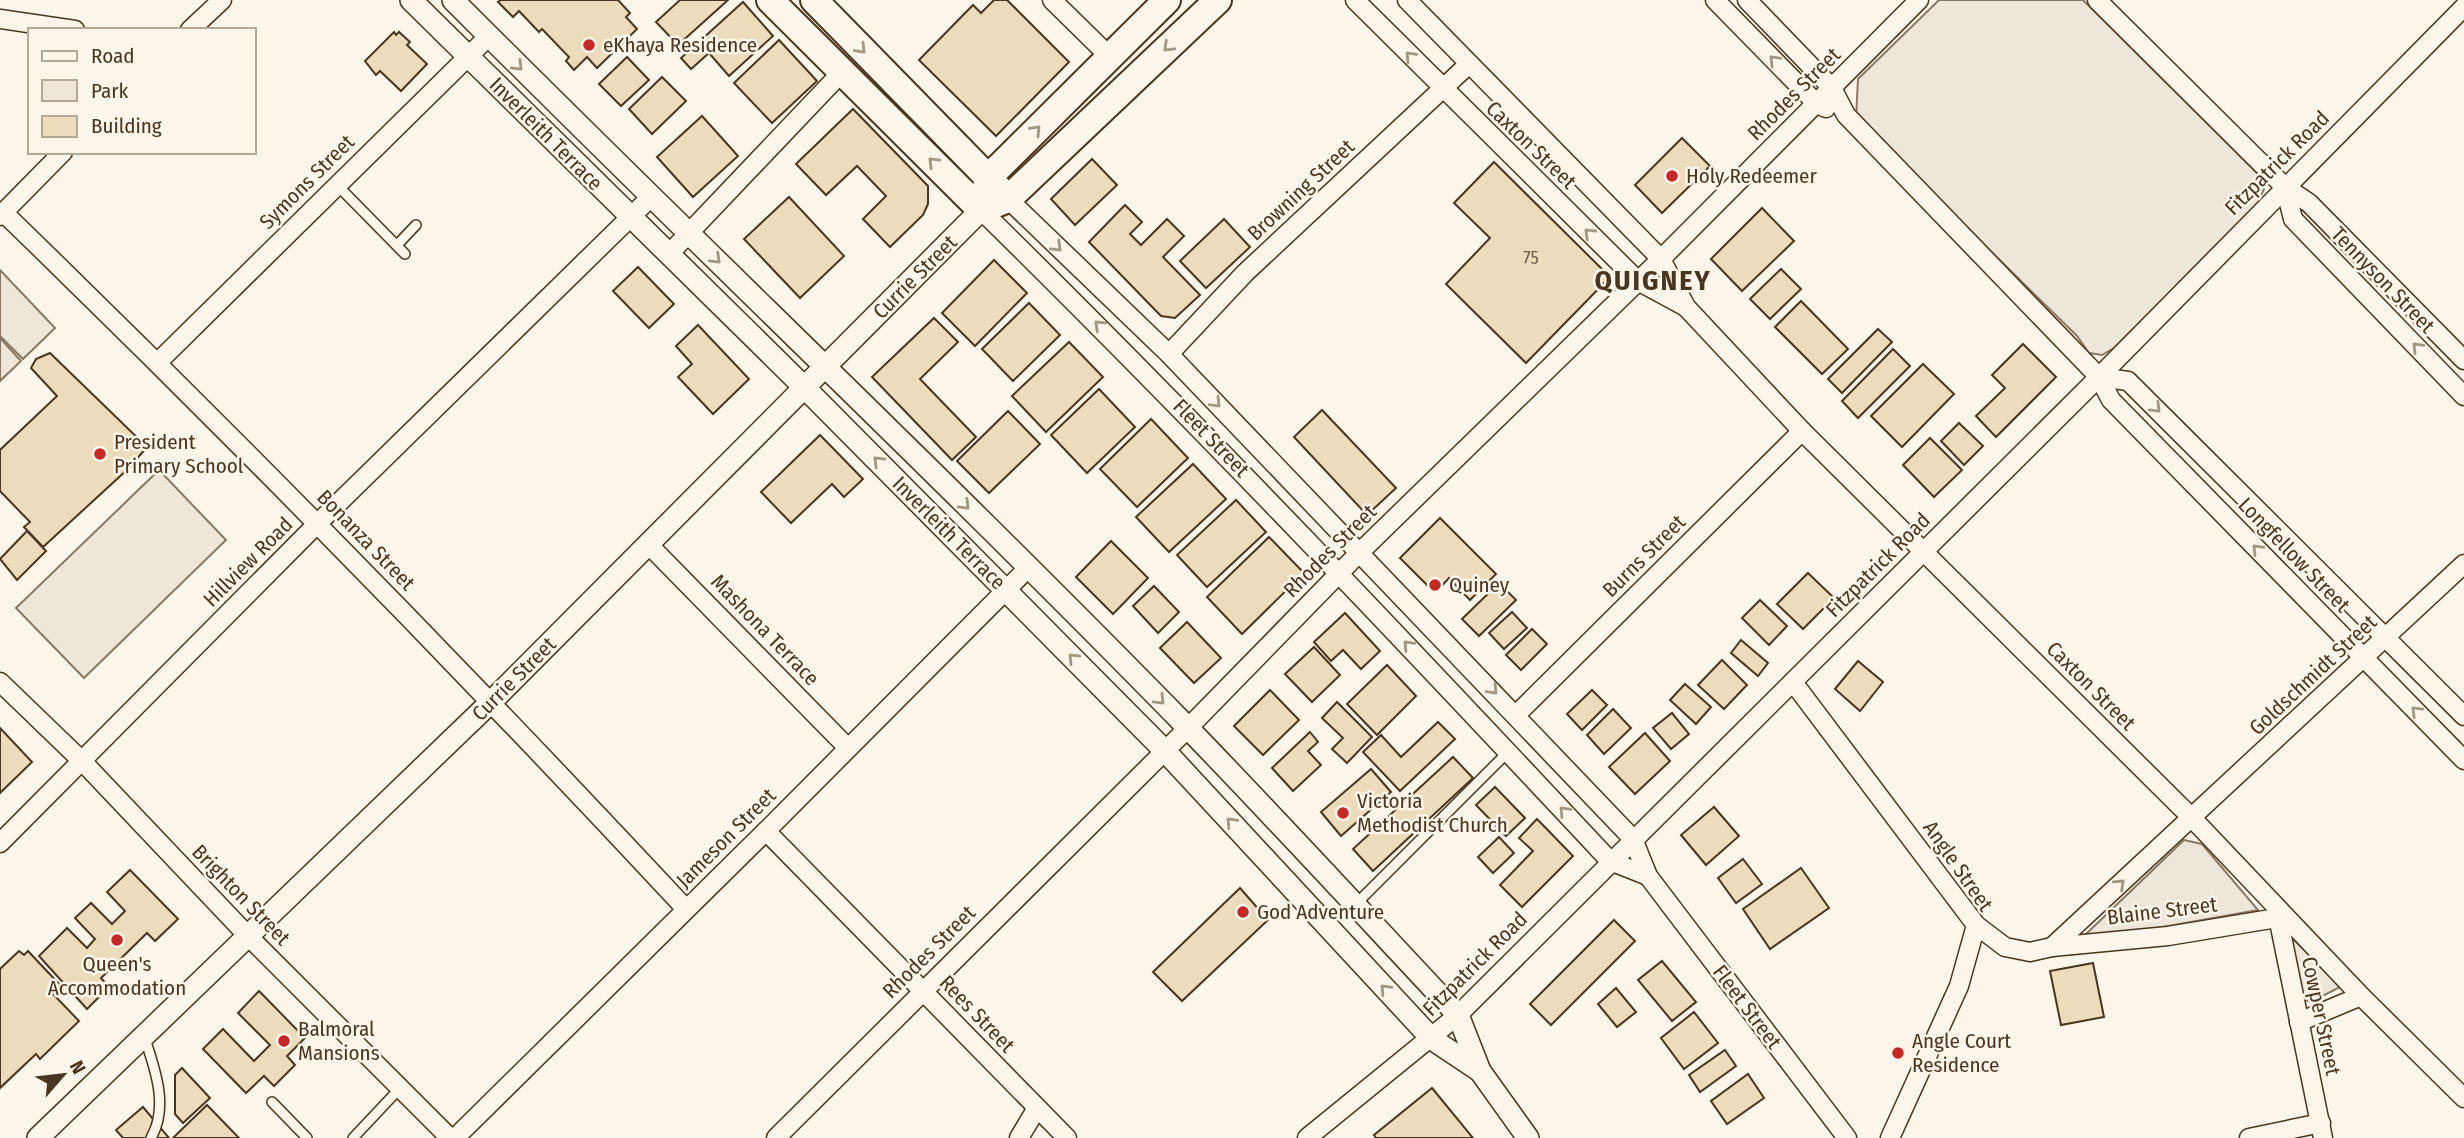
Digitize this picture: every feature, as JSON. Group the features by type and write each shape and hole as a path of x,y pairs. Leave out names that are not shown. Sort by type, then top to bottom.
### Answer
{"main road":[{"name":"Fleet Street","path":"770,0 981,211"},
{"name":"Fleet Street","path":"814,0 1008,199"},
{"path":"981,211 988,178 1108,55 1167,0"},
{"name":"Currie Street","path":"981,211 1008,199 1218,0"}],"street":[{"path":"192,28 222,0"},
{"name":"Inverleith Terrace","path":"411,0 1006,589 1165,751 1432,1039 1480,1071"},
{"name":"Inverleith Terrace","path":"453,0 1028,568 1188,729 1355,905 1458,1015 1480,1071 1528,1138"},
{"path":"1052,0 1108,55"},
{"name":"Caxton Street","path":"1355,0 1638,281 1686,307"},
{"name":"Caxton Street","path":"1407,0 1661,259 1686,307 1802,431 2192,818 2277,911 2464,1098"},
{"name":"Longfellow Street","path":"1716,0 1816,104 1846,116"},
{"name":"Longfellow Street","path":"1747,0 1832,88 1846,116 2099,377 2111,401 2464,760"},
{"name":"Rhodes Street","path":"776,1138 1188,729 1359,552 1661,259 1919,0"},
{"name":"Tennyson Street","path":"2097,0 2285,187 2309,203 2464,360"},
{"name":"Fitzpatrick Road","path":"1317,1135 1458,1015 2099,377 2459,8"},
{"path":"0,19 61,28"},
{"name":"Symons Street","path":"158,362 489,36"},
{"name":"Browning Street","path":"1169,354 1245,273 1469,64"},
{"path":"668,254 842,72"},
{"path":"2,214 61,154"},
{"name":"Tennyson Street","path":"2285,187 2294,219 2464,396"},
{"name":"Hillview Road","path":"0,844 318,523 651,197"},
{"name":"Fleet Street","path":"1008,199 1169,354 1517,714 1633,839 1648,876 1847,1138"},
{"name":"Fleet Street","path":"981,211 1147,373 1340,572 1610,861 1648,876"},
{"name":"Currie Street","path":"40,1137 492,701 981,211"},
{"name":"Bonanza Street","path":"2,214 158,362 318,523 492,701 686,909"},
{"name":"Longfellow Street","path":"2099,377 2128,381 2464,716"},
{"name":"Burns Street","path":"1517,714 1802,431"},
{"name":"Mashona Terrace","path":"649,545 848,748"},
{"name":"Goldschmidt Street","path":"2192,818 2464,564"},
{"name":"Jameson Street","path":"452,1138 766,831 1028,568"},
{"name":"Brighton Street","path":"0,682 82,761 248,936 452,1138"},
{"name":"Angle Street","path":"1793,682 1976,925 1959,986 1890,1138"},
{"name":"Blaine Street","path":"2052,947 2192,818"},
{"name":"Rees Street","path":"766,831 1067,1138"},
{"name":"Blaine Street","path":"1976,925 2005,947 2030,952 2052,947 2168,936 2277,911"},
{"name":"Cowper Street","path":"2277,911 2322,1130"},
{"path":"2299,1022 2361,996"},
{"path":"1019,1138 1037,1108"},
{"path":"2249,1138 2322,1130"}],"lane":[{"path":"337,185 405,254"},
{"path":"397,245 416,225"},
{"path":"1355,905 1508,752"},
{"path":"144,1037 158,1078 159,1115 151,1138"},
{"path":"353,1138 401,1087"},
{"path":"272,1102 307,1138"}],"green space":[{"path":"1939,0 2083,0 2261,177 2264,189 2256,207 2114,348 2102,355 2089,353 2077,336 1856,119 1858,79"},
{"path":"0,270 55,328 23,359 0,336"},
{"path":"0,338 21,361 0,381"},
{"path":"159,470 226,540 84,678 16,608"},
{"path":"2184,840 2202,844 2258,910 2085,941 2085,935"},
{"path":"2292,938 2342,986 2311,1002 2299,998 2288,943"}],"building":[{"name":"eKhaya Residence","path":"618,0 630,13 626,17 637,29 597,68 587,57 574,70 566,61 569,57 542,29 539,32 519,11 513,17 498,2"},
{"path":"680,0 728,0 678,45 656,22"},
{"path":"994,0 1007,0 1069,62 996,136 919,60 973,5 981,13"},
{"path":"743,2 773,36 729,76 709,53 691,69 681,58"},
{"path":"394,32 396,35 399,32 410,42 407,45 427,64 401,91 380,71 376,75 365,61"},
{"path":"779,40 817,81 772,123 734,83"},
{"path":"627,57 649,80 621,106 599,84"},
{"path":"662,77 686,101 652,134 629,109"},
{"path":"853,109 928,186 928,204 923,215 890,247 863,219 886,196 857,166 826,195 796,164"},
{"path":"702,116 738,156 693,197 657,157"},
{"name":"Holy Redeemer","path":"1682,138 1710,166 1662,213 1635,185"},
{"path":"1092,159 1117,185 1075,225 1051,199"},
{"path":"1494,162 1610,277 1526,363 1446,284 1490,238 1454,203"},
{"path":"789,197 844,256 800,298 744,239"},
{"path":"1125,205 1142,222 1130,234 1141,245 1167,219 1184,236 1163,257 1200,295 1175,318 1161,316 1089,242"},
{"path":"1762,208 1794,241 1742,291 1711,259"},
{"path":"1224,219 1250,247 1206,288 1180,261"},
{"path":"994,260 1027,293 975,346 942,313"},
{"path":"638,267 674,304 649,328 613,291"},
{"path":"1781,269 1801,289 1770,319 1750,299"},
{"path":"1801,301 1848,349 1822,374 1775,327"},
{"path":"1029,303 1060,335 1013,381 982,349"},
{"path":"934,318 958,342 920,379 976,437 952,460 872,377"},
{"path":"698,325 749,379 713,414 678,377 692,364 676,346"},
{"path":"1878,329 1892,342 1842,393 1828,379"},
{"path":"1069,342 1103,377 1046,432 1012,396"},
{"path":"2023,344 2056,377 1996,437 1976,416 2005,388 1992,375"},
{"path":"1893,349 1910,366 1858,418 1842,401"},
{"path":"50,353 147,447 129,468 43,547 24,527 30,522 0,491 0,450 57,396 31,368 36,359"},
{"path":"1923,364 1954,394 1902,447 1871,416"},
{"path":"1099,389 1135,427 1087,473 1051,435"},
{"path":"1322,410 1396,488 1367,515 1294,437"},
{"path":"1008,411 1040,444 989,493 957,461"},
{"path":"1151,419 1188,458 1137,507 1100,469"},
{"path":"1959,423 1983,446 1964,465 1941,441"},
{"path":"820,435 863,479 844,497 832,484 791,523 761,492"},
{"path":"1930,438 1962,470 1934,497 1903,465"},
{"path":"1193,464 1226,499 1169,552 1136,517"},
{"path":"1236,500 1266,532 1207,587 1177,555"},
{"path":"1440,518 1496,574 1470,600 1449,578 1438,590 1430,588 1400,558"},
{"path":"27,531 46,551 17,580 0,559"},
{"path":"1269,537 1304,573 1242,634 1207,597"},
{"path":"1111,541 1148,578 1113,614 1076,577"},
{"path":"1808,573 1834,598 1803,629 1777,604"},
{"path":"1499,583 1516,600 1479,636 1462,619"},
{"path":"1154,586 1179,612 1158,633 1133,606"},
{"path":"1760,600 1787,626 1769,645 1742,618"},
{"path":"1512,612 1527,628 1504,649 1489,633"},
{"path":"1345,613 1380,651 1361,669 1343,650 1331,661 1314,642"},
{"path":"1187,622 1221,658 1194,683 1160,648"},
{"path":"1532,629 1547,644 1521,670 1506,655"},
{"path":"1741,640 1768,663 1758,676 1731,653"},
{"path":"1314,647 1340,675 1312,702 1285,674"},
{"path":"1722,660 1747,685 1724,709 1698,685"},
{"path":"1858,661 1883,682 1860,711 1835,689"},
{"path":"1387,665 1416,696 1377,735 1347,704"},
{"path":"1685,684 1711,707 1696,724 1670,700"},
{"path":"1270,690 1299,720 1263,755 1234,726"},
{"path":"1592,690 1607,705 1582,730 1567,714"},
{"path":"1337,702 1372,737 1347,763 1332,749 1343,738 1322,718"},
{"path":"1613,709 1631,728 1604,754 1587,735"},
{"path":"1672,713 1689,734 1671,749 1653,728"},
{"path":"1438,722 1455,739 1400,791 1363,752 1381,735 1401,757"},
{"path":"0,728 32,762 0,793"},
{"path":"1310,732 1318,742 1308,751 1321,765 1293,791 1272,768"},
{"path":"1645,733 1670,761 1635,794 1609,767"},
{"path":"1453,757 1473,778 1373,871 1353,849"},
{"path":"1371,769 1391,792 1341,836 1321,812"},
{"path":"1495,787 1525,818 1506,836 1476,805"},
{"path":"1714,807 1739,836 1706,865 1681,835"},
{"path":"1537,819 1573,856 1522,907 1500,885 1533,851 1519,838"},
{"path":"1499,837 1514,853 1493,873 1478,857"},
{"path":"1743,859 1762,884 1736,903 1718,878"},
{"path":"1801,868 1829,908 1770,949 1743,909"},
{"name":"Queen's Accommodation","path":"130,870 178,919 155,941 147,933 101,978 109,987 87,1009 39,956 67,928 87,948 95,939 75,918 91,903 112,924 125,911 107,892"},
{"path":"1240,888 1268,920 1182,1001 1153,972"},
{"path":"1614,920 1635,941 1551,1025 1530,1004"},
{"path":"19,951 24,955 28,951 61,986 53,994 79,1021 40,1059 36,1054 0,1088 0,969"},
{"path":"1662,961 1696,1002 1672,1021 1638,980"},
{"path":"2093,963 2104,1017 2061,1025 2050,971"},
{"path":"1616,988 1636,1012 1617,1027 1598,1004"},
{"name":"Balmoral Mansions","path":"259,991 305,1038 287,1056 295,1065 274,1086 264,1076 246,1093 203,1049 223,1029 254,1061 270,1045 238,1013"},
{"path":"1694,1012 1718,1043 1684,1069 1661,1038"},
{"path":"1725,1050 1736,1066 1700,1092 1689,1075"},
{"path":"182,1068 210,1098 183,1123 175,1114 175,1075"},
{"path":"1748,1074 1764,1098 1727,1124 1711,1101"},
{"path":"1432,1088 1473,1138 1376,1138 1374,1135"},
{"path":"207,1105 239,1138 173,1138"},
{"path":"143,1107 169,1138 123,1138 116,1130"}],"place":[{"name":"eKhaya Residence","path":"589,45"},
{"name":"Holy Redeemer","path":"1672,176"},
{"name":"President Primary School","path":"100,454"},
{"name":"Quiney","path":"1435,585"},
{"name":"Victoria Methodist Church","path":"1343,813"},
{"name":"God Adventure","path":"1243,912"},
{"name":"Queen's Accommodation","path":"117,940"},
{"name":"Balmoral Mansions","path":"284,1041"},
{"name":"Angle Court Residence","path":"1898,1053"}],"district":[{"name":"QUIGNEY","path":"1653,280"}]}
